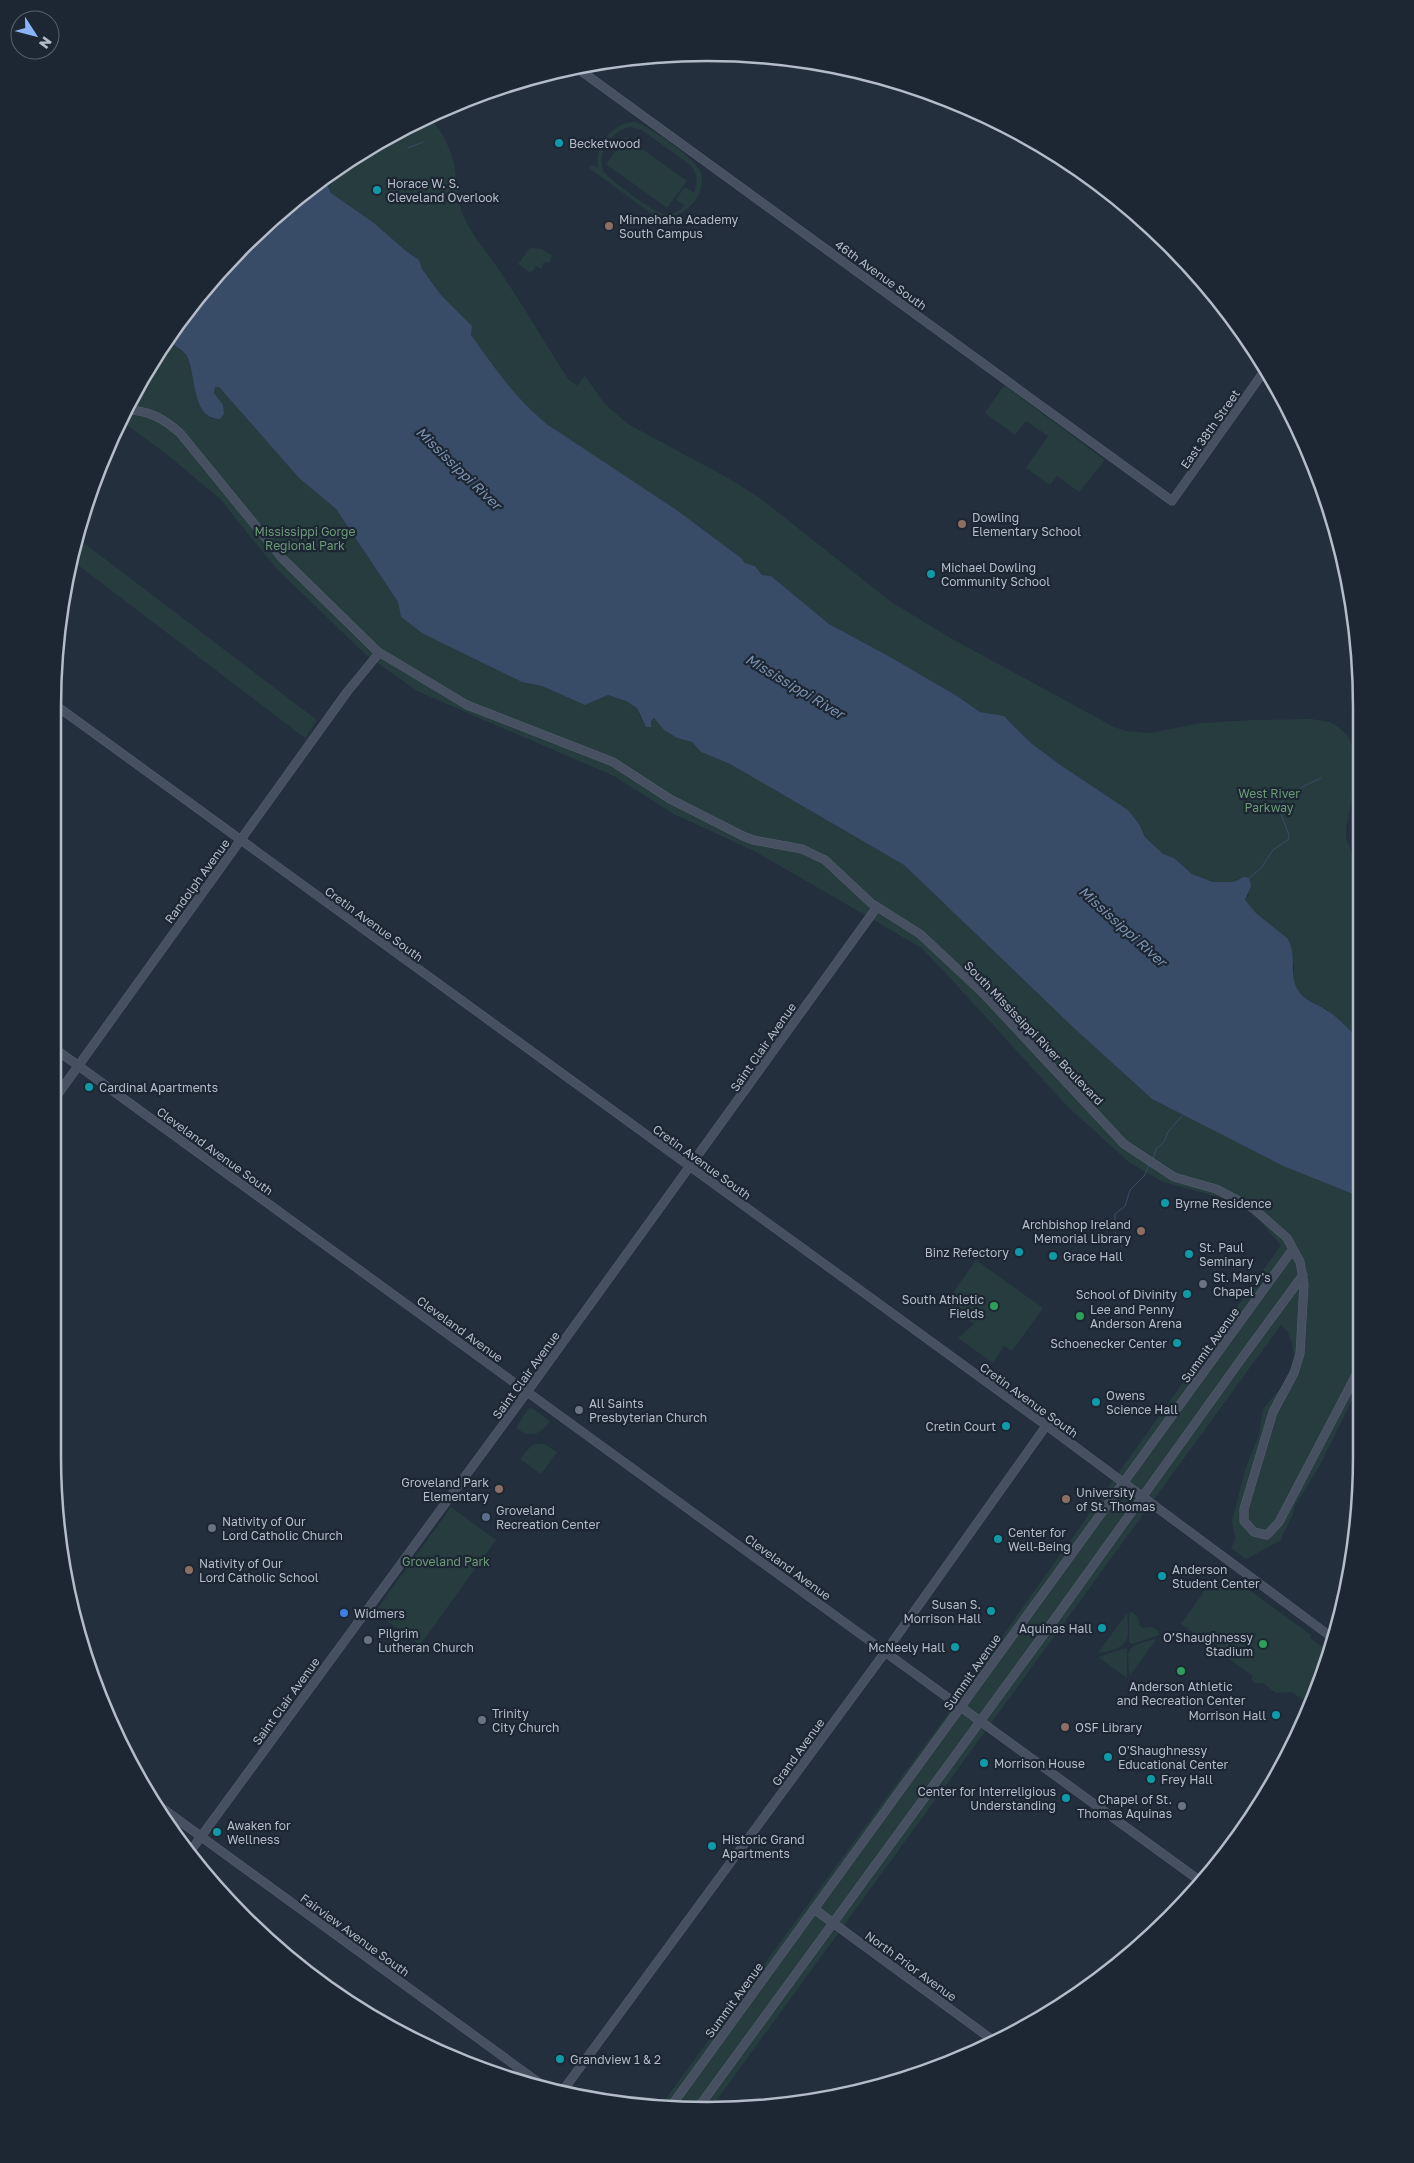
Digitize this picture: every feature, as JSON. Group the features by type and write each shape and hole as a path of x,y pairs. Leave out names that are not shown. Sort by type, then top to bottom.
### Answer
{"street":[{"name":"46th Avenue South","path":"584,74 1172,501"},
{"name":"East 38th Street","path":"1172,501 1261,376"},
{"name":"South Mississippi River Boulevard","path":"134,411 153,414 163,419 176,430 282,558 377,651 467,705 613,762 670,799 743,836 802,850 825,860 877,907 912,928 984,994 1124,1144 1163,1171 1189,1183 1216,1189 1253,1208 1282,1233 1293,1248 1303,1275 1304,1316 1300,1354 1294,1373 1273,1412 1244,1509 1244,1521 1254,1532 1267,1535 1274,1529 1353,1381"},
{"name":"Randolph Avenue","path":"61,1090 355,682 363,674 377,651"},
{"name":"Cretin Avenue South","path":"61,709 1046,1426 1327,1634"},
{"name":"Saint Clair Avenue","path":"193,1847 528,1391 877,907"},
{"name":"Cleveland Avenue South","path":"61,1053 359,1270"},
{"name":"Summit Avenue","path":"675,2100 1293,1248"},
{"name":"Cleveland Avenue","path":"359,1270 528,1391 1196,1878"},
{"path":"703,2102 1303,1275"},
{"name":"Grand Avenue","path":"566,2086 885,1652 1046,1426"},
{"name":"Fairview Avenue South","path":"169,1813 531,2077"},
{"name":"North Prior Avenue","path":"814,1909 989,2037"}],"green space":[{"name":"West River Parkway","path":"433,122 449,148 454,163 460,204 467,224 500,271 568,379 577,386 585,376 604,403 628,424 728,478 760,498 890,601 947,636 1114,727 1126,731 1150,733 1201,723 1254,720 1311,719 1330,722 1338,727 1348,736 1353,747 1353,792 1346,828 1346,838 1353,856 1353,1033 1327,1010 1304,998 1297,990 1293,978 1294,967 1287,938 1256,913 1245,900 1249,895 1240,878 1233,882 1213,882 1192,874 1174,858 1163,854 1145,837 1139,824 1128,810 1031,743 1008,719 980,712 957,696 892,658 829,624 771,576 762,575 755,566 745,563 678,511 567,439 528,410 512,392 471,335 472,326 441,295 422,269 419,260 374,223 331,193 327,185 348,170 384,148"},
{"path":"634,122 650,129 671,143 698,167 702,183 700,192 689,208 672,217 653,215 589,168 592,165 598,168 597,160 602,144 611,131 626,123","holes":["631,127 642,130 690,165 695,172 697,182 694,193 685,187 676,199 685,206 675,213 663,214 651,208 614,182 604,172 602,157 607,144 612,138 617,133"]},
{"path":"626,137 687,181 667,208 606,164"},
{"path":"530,248 541,249 552,255 550,262 543,263 542,269 536,266 533,271 529,272 518,264"},
{"name":"Mississippi Gorge Regional Park","path":"173,345 186,355 196,388 212,419 220,419 224,414 214,393 215,387 219,387 299,478 336,509 398,602 401,617 422,633 522,682 542,686 585,704 608,695 626,701 637,708 642,721 651,722 653,718 657,720 664,730 677,738 692,742 701,752 730,764 904,865 1076,1030 1152,1099 1283,1166 1353,1194 1353,1398 1321,1463 1295,1506 1280,1541 1246,1559 1231,1548 1235,1536 1232,1521 1245,1470 1259,1435 1263,1409 1287,1380 1292,1370 1294,1359 1292,1343 1287,1331 1281,1325 716,2102 665,2100 960,1697 1281,1245 1259,1220 1245,1209 1226,1199 1163,1182 1129,1162 1068,1107 920,947 756,852 674,814 614,776 417,691 365,654 275,567 220,499 169,456 126,425 148,384"},
{"path":"1004,385 1105,460 1079,492 1057,476 1050,485 1026,468 1048,436 1026,421 1015,435 985,413"},
{"path":"83,542 317,720 305,738 78,565"},
{"name":"South Athletic Fields","path":"976,1260 1043,1308 1012,1351 1004,1346 993,1363 958,1338 974,1324 945,1304"},
{"path":"532,1408 550,1421 539,1432 526,1434 516,1428 528,1409"},
{"path":"544,1444 557,1452 541,1474 520,1459 531,1446"},
{"name":"Groveland Park","path":"451,1507 496,1540 420,1645 375,1612"},
{"name":"O’Shaughnessy Stadium","path":"1227,1577 1238,1585 1240,1583 1311,1635 1310,1638 1323,1647 1307,1695 1303,1700 1292,1692 1276,1693 1263,1683 1255,1683 1251,1679 1253,1676 1181,1624 1213,1579"},
{"path":"1132,1612 1138,1617 1140,1626 1143,1628 1152,1627 1159,1631 1159,1635 1132,1644 1129,1642 1129,1613"},
{"path":"1127,1613 1128,1631 1125,1642 1116,1649 1098,1653"},
{"path":"1155,1639 1130,1675 1128,1658 1131,1649 1134,1646"},
{"path":"1125,1648 1127,1650 1127,1678 1098,1657"}],"water":[{"name":"Mississippi River","path":"327,185 331,193 374,223 419,260 422,269 441,295 472,326 471,335 506,383 548,425 678,511 745,563 755,566 762,575 771,576 829,624 892,658 957,696 980,712 1004,716 1031,743 1128,810 1139,824 1145,837 1163,854 1174,858 1192,874 1213,882 1233,882 1244,877 1249,878 1251,886 1245,900 1256,913 1287,938 1292,951 1295,984 1301,994 1335,1016 1353,1033 1353,1194 1283,1166 1152,1099 1076,1030 904,865 730,764 701,752 692,742 677,738 664,730 654,718 651,721 651,727 646,727 637,708 626,701 608,695 585,705 542,686 522,682 422,633 401,617 398,602 336,509 299,478 219,387 215,387 214,393 223,405 224,414 220,419 211,417 204,412 199,404 186,355 173,344 221,281 281,221"}],"waterway":[{"path":"408,148 423,142"},
{"path":"1248,879 1261,868 1273,850 1289,839 1281,814 1281,802 1304,786 1321,778"},
{"path":"1153,1159 1156,1149 1164,1142 1168,1132 1183,1115"},
{"path":"1122,1247 1115,1232 1115,1214 1125,1206 1130,1190 1144,1176 1150,1164"}],"place":[{"name":"Becketwood","path":"559,143"},
{"name":"Horace W. S. Cleveland Overlook","path":"377,190"},
{"name":"Minnehaha Academy South Campus","path":"609,226"},
{"name":"Dowling Elementary School","path":"962,524"},
{"name":"Michael Dowling Community School","path":"931,574"},
{"name":"Cardinal Apartments","path":"89,1087"},
{"name":"Byrne Residence","path":"1165,1203"},
{"name":"Archbishop Ireland Memorial Library","path":"1141,1231"},
{"name":"Binz Refectory","path":"1019,1252"},
{"name":"St. Paul Seminary","path":"1189,1254"},
{"name":"Grace Hall","path":"1053,1256"},
{"name":"St. Mary's Chapel","path":"1203,1284"},
{"name":"School of Divinity","path":"1187,1294"},
{"name":"South Athletic Fields","path":"994,1306"},
{"name":"Lee and Penny Anderson Arena","path":"1080,1316"},
{"name":"Schoenecker Center","path":"1177,1343"},
{"name":"Owens Science Hall","path":"1096,1402"},
{"name":"All Saints Presbyterian Church","path":"579,1410"},
{"name":"Cretin Court","path":"1006,1426"},
{"name":"Groveland Park Elementary","path":"499,1489"},
{"name":"University of St. Thomas","path":"1066,1499"},
{"name":"Groveland Recreation Center","path":"486,1517"},
{"name":"Nativity of Our Lord Catholic Church","path":"212,1528"},
{"name":"Center for Well-Being","path":"998,1539"},
{"name":"Nativity of Our Lord Catholic School","path":"189,1570"},
{"name":"Anderson Student Center","path":"1162,1576"},
{"name":"Susan S. Morrison Hall","path":"991,1611"},
{"name":"Widmers","path":"344,1613"},
{"name":"Aquinas Hall","path":"1102,1628"},
{"name":"Pilgrim Lutheran Church","path":"368,1640"},
{"name":"O’Shaughnessy Stadium","path":"1263,1644"},
{"name":"McNeely Hall","path":"955,1647"},
{"name":"Anderson Athletic and Recreation Center","path":"1181,1671"},
{"name":"Morrison Hall","path":"1276,1715"},
{"name":"Trinity City Church","path":"482,1720"},
{"name":"OSF Library","path":"1065,1727"},
{"name":"O'Shaughnessy Educational Center","path":"1108,1757"},
{"name":"Morrison House","path":"984,1763"},
{"name":"Frey Hall","path":"1151,1779"},
{"name":"Center for Interreligious Understanding","path":"1066,1798"},
{"name":"Chapel of St. Thomas Aquinas","path":"1182,1806"},
{"name":"Awaken for Wellness","path":"217,1832"},
{"name":"Historic Grand Apartments","path":"712,1846"},
{"name":"Grandview 1 & 2","path":"560,2059"}]}
